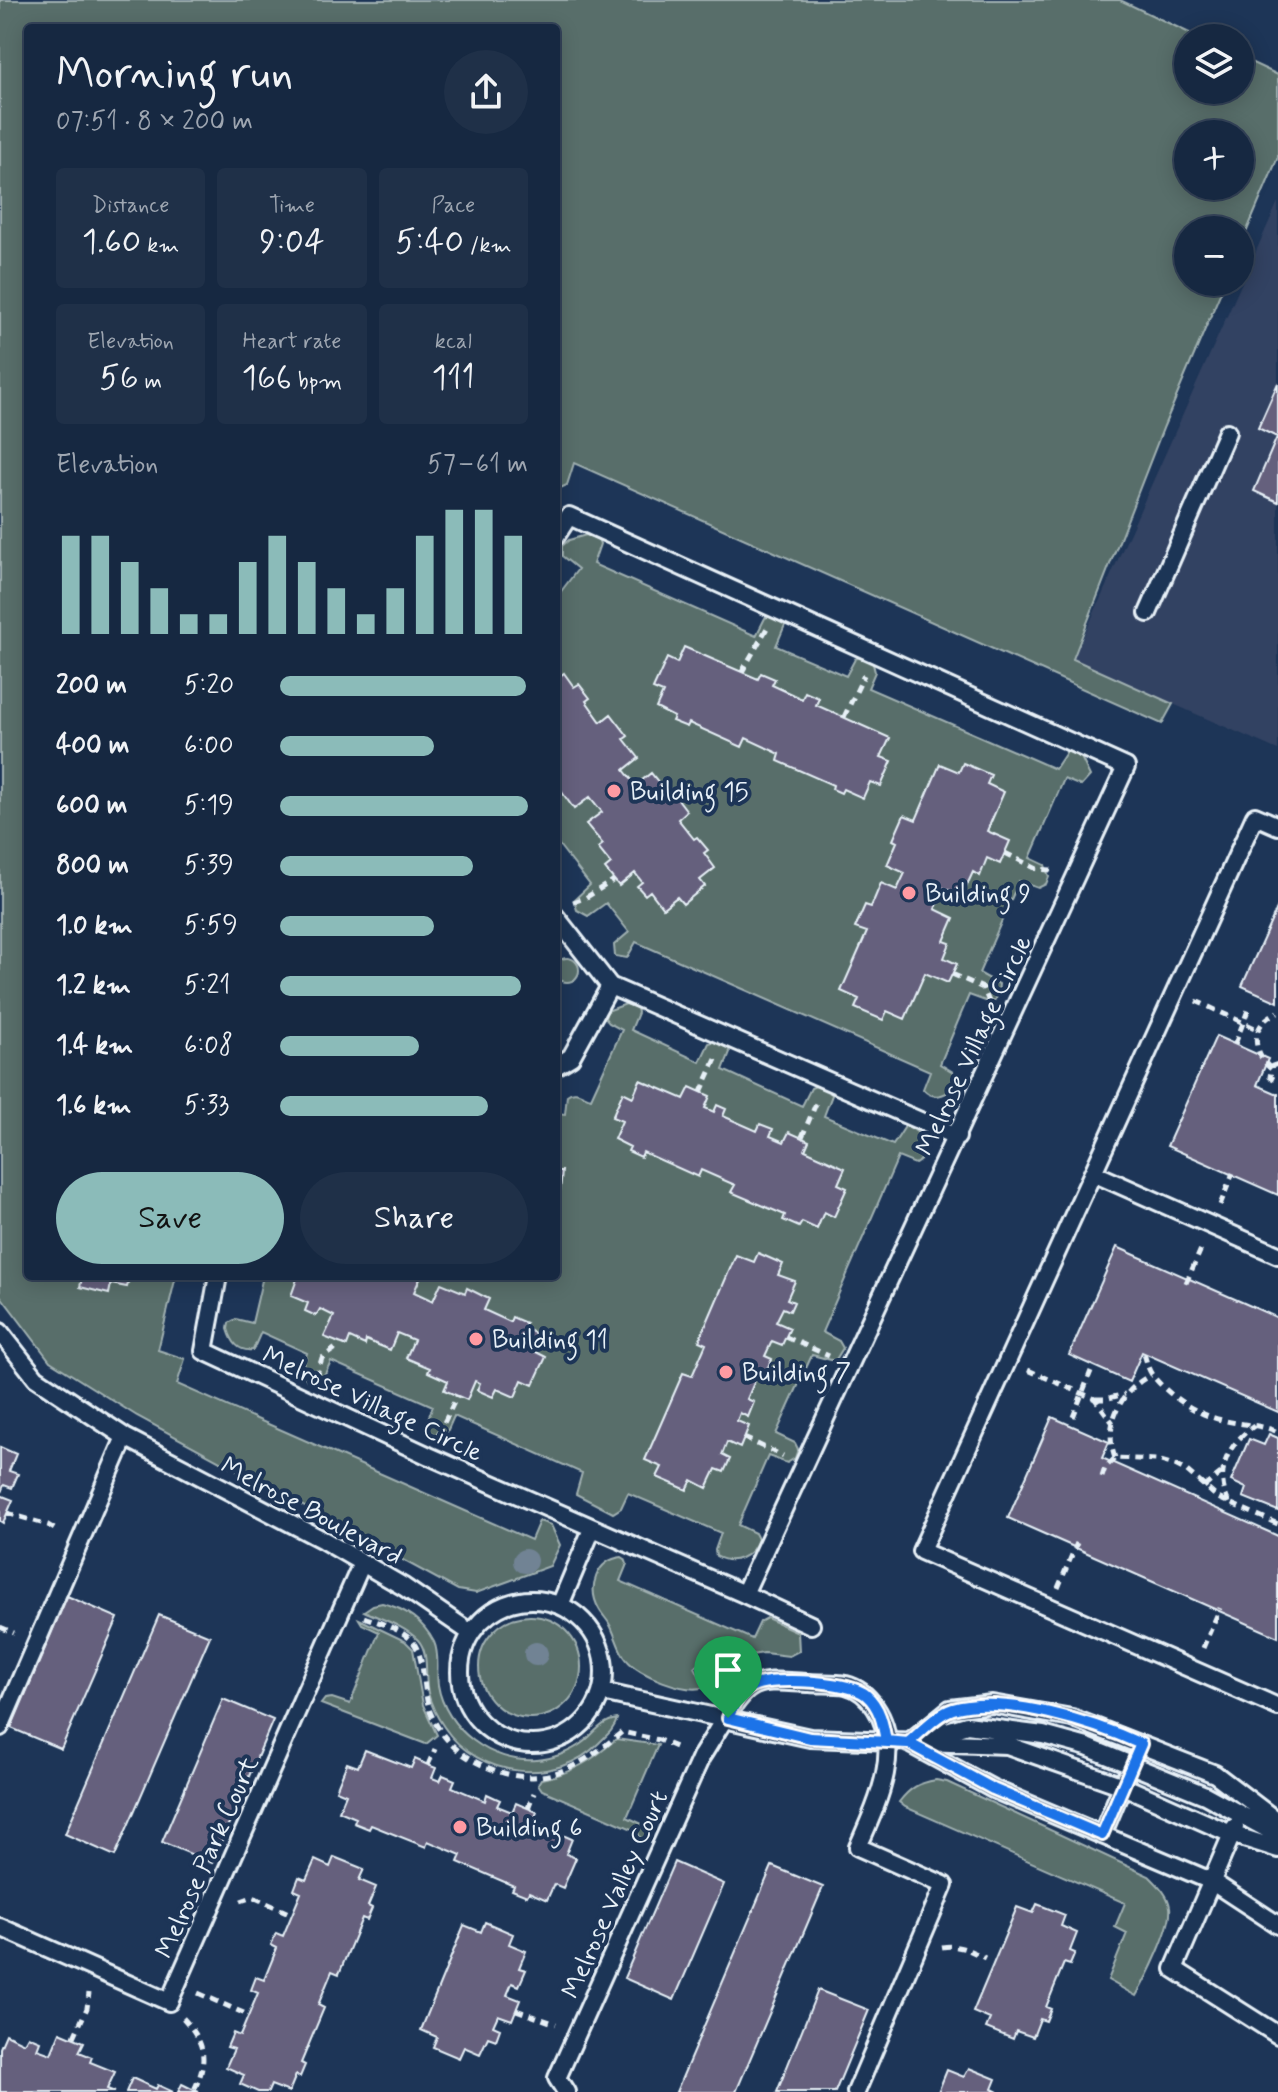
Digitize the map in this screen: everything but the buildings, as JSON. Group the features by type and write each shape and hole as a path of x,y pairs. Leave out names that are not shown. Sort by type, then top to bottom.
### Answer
{"lane":[{"path":"1148,613 1227,432"},
{"name":"Melrose Village Circle","path":"217,1280 204,1351 429,1456 744,1594 1014,1014 1126,767 569,516 560,530"},
{"path":"1278,826 1255,816 921,1551 1278,1707"},
{"path":"561,912 610,986 957,1137"},
{"path":"560,1064 571,1057 610,986"},
{"path":"1093,1173 1278,1255"},
{"name":"Melrose Boulevard","path":"0,1332 36,1378 125,1437 362,1563 404,1587 471,1633"},
{"path":"0,1727 125,1437"},
{"path":"560,1605 592,1529"},
{"name":"Melrose Park Court","path":"169,2002 362,1563"},
{"path":"744,1594 811,1625"},
{"path":"535,1600 560,1605 577,1616 592,1632 604,1671 602,1692 591,1714 574,1731 562,1737 551,1742 526,1744 503,1738 482,1725 467,1705 460,1681 461,1656 471,1633 488,1615 510,1603 535,1600"},
{"name":"Melrose Valley Court","path":"566,2092 557,2078 701,1757 728,1718 737,1698 753,1686 770,1682 847,1685 867,1696 882,1717 886,1741"},
{"path":"602,1692 810,1738 1007,1745 1123,1786 1231,1834 1278,1849"},
{"path":"908,1743 950,1709 992,1704 1072,1718 1215,1774 1245,1808 1278,1835"},
{"path":"908,1743 967,1725 1043,1735 1087,1747 1278,1822"},
{"path":"856,2092 944,1885 858,1847 878,1801 886,1770 886,1741"},
{"path":"908,1743 993,1789 1211,1881 1278,1925"},
{"path":"1102,1835 1141,1744"},
{"path":"1245,1808 1174,1969 1278,2035"},
{"path":"0,1927 169,2002"}],"path":[{"path":"742,672 754,648 760,643 775,609"},
{"path":"844,717 865,673 873,668 879,656"},
{"path":"1005,853 1037,869 1049,869 1075,880"},
{"path":"561,912 614,880"},
{"path":"952,974 983,988 990,1003 1014,1014"},
{"path":"1175,991 1257,1029"},
{"path":"1235,1044 1250,1005"},
{"path":"1278,1012 1262,1022 1256,1035 1261,1056 1271,1069 1270,1077 1278,1081"},
{"path":"701,1092 717,1057 725,1050 730,1038"},
{"path":"1271,1069 1278,1064"},
{"path":"802,1137 817,1101 829,1093 833,1084"},
{"path":"786,1337 851,1366"},
{"path":"306,1399 322,1358 338,1343"},
{"path":"1144,1354 1151,1375 1180,1400 1202,1413 1278,1432"},
{"path":"1008,1361 1095,1399 1125,1394"},
{"path":"1073,1417 1091,1371"},
{"path":"1115,1458 1109,1442 1125,1394 1151,1375"},
{"path":"429,1456 457,1396"},
{"path":"1095,1399 1113,1423"},
{"path":"1235,1422 1237,1440"},
{"path":"1229,1503 1224,1493 1223,1472 1228,1453 1254,1425"},
{"path":"744,1438 790,1459 798,1479"},
{"path":"1102,1477 1105,1468 1115,1458 1157,1460 1187,1471 1204,1487 1229,1503 1278,1524"},
{"path":"1204,1487 1223,1472"},
{"path":"7,1513 48,1525 80,1542"},
{"path":"1050,1607 1077,1543"},
{"path":"1194,1670 1220,1608"},
{"path":"356,1613 412,1641 419,1652 431,1715 460,1754 487,1767 512,1777 553,1774 573,1767 622,1732 659,1740 681,1750"},
{"path":"428,1765 435,1749"},
{"path":"528,1808 534,1793"},
{"path":"208,1912 253,1897 291,1914"},
{"path":"912,1961 952,1945 985,1958"},
{"path":"74,2037 87,2008 96,1970"},
{"path":"177,1983 248,2015"},
{"path":"169,2002 195,2031 201,2045 204,2067 194,2090"},
{"path":"516,2010 557,2024 562,2032 575,2040"}],"shaded area":[{"path":"1278,202 1278,750 1073,660 1236,296 1254,296 1254,256"}],"green space":[{"path":"0,0 1120,0 1174,26 1174,104 1254,104 1254,64 1278,75 1278,157 1253,216 1174,216 1174,296 1219,296 1164,426 1073,659 1173,704 1162,724 574,463 567,485 560,488 560,24 24,24 24,1280 175,1280 158,1350 185,1359 177,1384 531,1540 539,1521 551,1525 560,1545 550,1566 476,1593 458,1590 137,1416 50,1361 0,1295"},
{"path":"586,535 598,539 600,544 593,564 756,636 765,618 770,616 782,621 785,625 776,646 846,676 855,659 862,656 872,660 875,672 868,688 1055,769 1067,751 1079,753 1090,776 1081,786 1064,779 1030,858 1045,865 1049,877 1046,884 1038,888 1019,881 979,973 999,984 998,994 994,1001 988,1002 969,995 940,1064 958,1075 959,1081 952,1090 937,1096 927,1093 923,1089 930,1071 636,942 627,958 615,956 614,945 629,932 606,903 588,916 577,910 574,900 590,885 560,846 560,593 578,569 562,556 562,546 569,540"},
{"path":"562,959 572,959 578,965 578,975 572,981 560,979"},
{"path":"626,1004 637,1007 638,1013 631,1030 700,1062 709,1043 717,1041 727,1046 730,1052 723,1070 802,1106 811,1088 818,1085 832,1095 824,1116 893,1145 906,1125 924,1143 924,1155 915,1164 898,1157 822,1332 839,1341 843,1348 835,1361 812,1355 776,1434 795,1443 798,1449 795,1458 787,1463 768,1456 738,1525 755,1533 758,1539 747,1555 735,1560 716,1556 721,1533 628,1493 621,1508 613,1513 576,1494 582,1473 454,1416 446,1434 441,1437 434,1435 427,1425 433,1406 331,1361 322,1380 307,1380 301,1371 307,1353 261,1332 253,1350 243,1349 234,1342 228,1329 229,1323 236,1319 252,1323 262,1280 560,1280 560,1113 565,1114 567,1095 570,1093 591,1098 622,1030 605,1018 607,1011"},
{"path":"622,1557 627,1564 620,1581 752,1639 760,1622 767,1618 798,1632 799,1651 789,1656 764,1653 745,1656 736,1642 695,1667 705,1687 686,1688 651,1677 626,1659 595,1601 594,1584 600,1569 613,1559"},
{"path":"382,1603 412,1616 430,1634 437,1652 442,1701 461,1729 488,1750 520,1760 555,1757 582,1743 602,1725 617,1719 614,1726 581,1757 540,1771 518,1771 477,1757 459,1744 434,1711 428,1693 422,1645 400,1627 364,1611"},
{"path":"530,1616 549,1620 566,1631 577,1648 581,1667 577,1686 566,1703 549,1714 530,1718 511,1714 494,1703 483,1686 479,1667 483,1648 494,1631 511,1620"},
{"path":"359,1619 405,1641 413,1649 423,1705 437,1735 426,1744 321,1704 325,1699 332,1698 350,1704 379,1632 362,1624"},
{"path":"616,1739 658,1745 627,1817 646,1826 646,1839 642,1842 637,1831 542,1790 538,1784 541,1779 581,1765"},
{"path":"936,1780 947,1782 1149,1876 1159,1886 1169,1902 1170,1916 1158,1952 1136,1996 1108,1980 1127,1933 1115,1927 1125,1903 899,1802 915,1787"}],"place":[{"name":"Building 15","path":"614,791"},
{"name":"Building 9","path":"909,893"},
{"name":"Building 11","path":"476,1339"},
{"name":"Building 7","path":"726,1372"},
{"name":"Building 6","path":"460,1827"}],"route":[{"path":"728,1718 737,1698 753,1686 770,1682 847,1685 867,1696 882,1717 886,1741 908,1743 950,1709 992,1704 1072,1718 1141,1744 1102,1835 993,1789 908,1743 810,1738 728,1718"}]}
